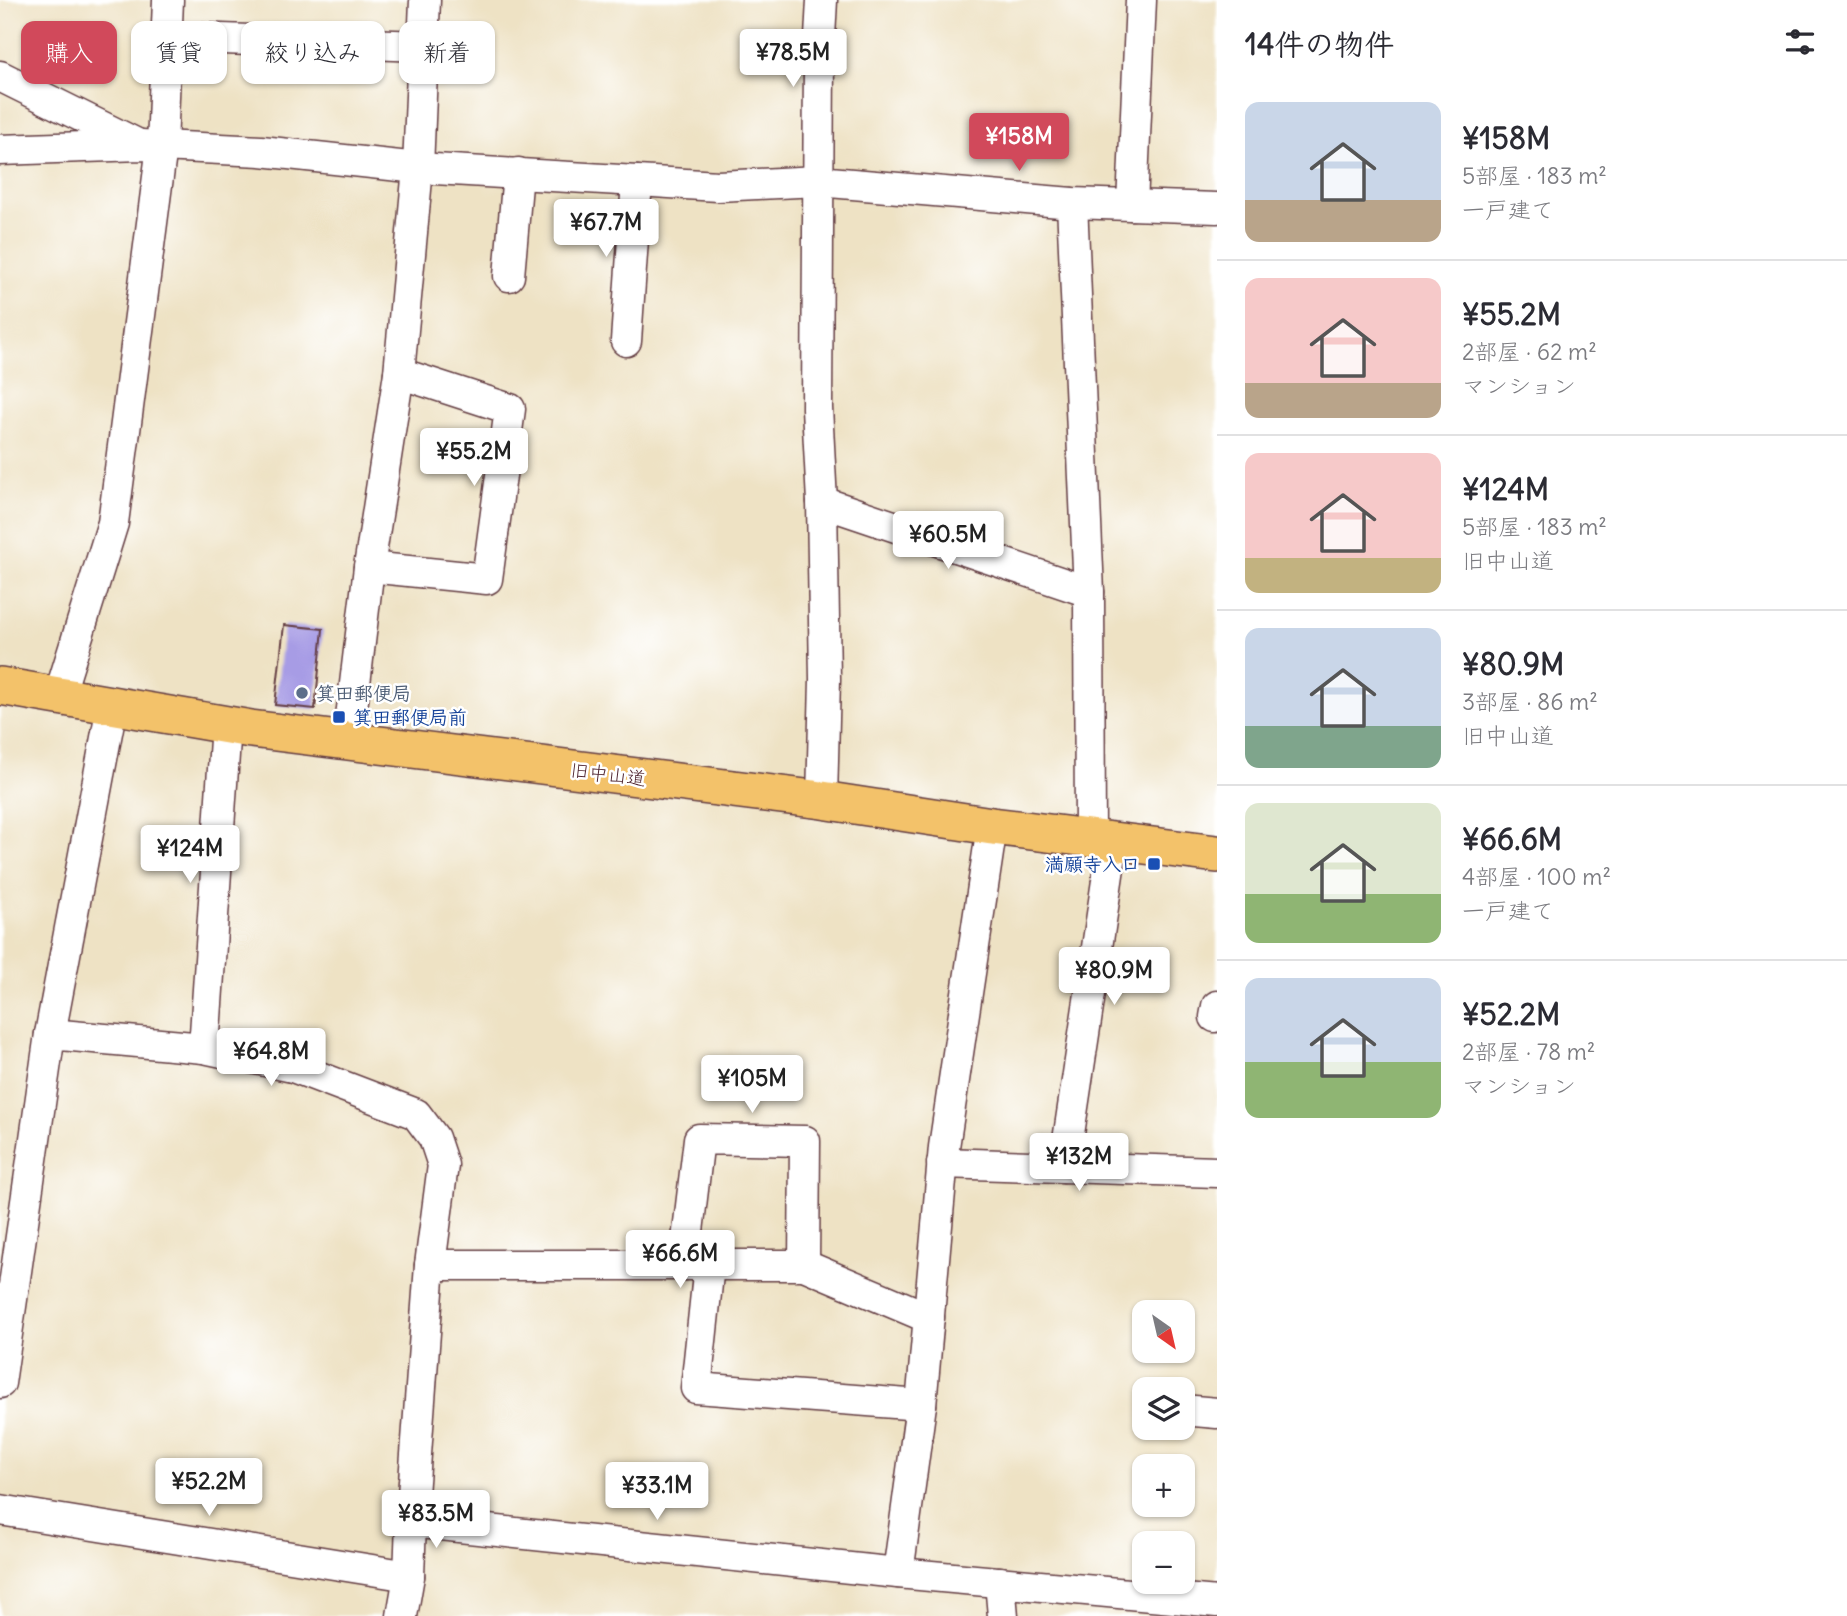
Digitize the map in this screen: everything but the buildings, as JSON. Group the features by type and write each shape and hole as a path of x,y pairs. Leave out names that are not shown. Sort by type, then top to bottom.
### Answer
{"main road":[{"name":"旧中山道","path":"0,686 226,725 348,742 822,800 992,826 1217,854"}],"street":[{"path":"167,21 168,0"},
{"path":"424,21 425,0"},
{"path":"822,0 819,56 817,408 822,502 825,679 822,800"},
{"path":"1132,205 1141,0"},
{"path":"227,39 399,45"},
{"path":"0,76 151,146"},
{"path":"59,696 113,523 160,84"},
{"path":"348,742 369,566 399,373 418,168 421,84"},
{"path":"0,150 151,146 261,151 418,168 718,186 818,181 1072,203 1217,208"},
{"path":"509,276 518,173"},
{"path":"626,341 637,181"},
{"path":"1064,1167 1102,839 1072,203"},
{"path":"369,566 487,579 510,409 399,373"},
{"path":"822,502 1089,592"},
{"path":"0,1383 10,1240 112,706"},
{"path":"204,1048 226,725"},
{"path":"898,1573 922,1405 942,1163 992,826"},
{"path":"50,1034 204,1048 293,1067 416,1114 434,1139 443,1165 430,1265 409,1576 402,1616"},
{"path":"804,1265 805,1141 699,1139 696,1388 922,1405"},
{"path":"942,1163 1217,1172"},
{"path":"430,1265 804,1265 929,1318"},
{"path":"1195,1411 1217,1413"},
{"path":"0,1510 409,1576"},
{"path":"411,1522 898,1573 1217,1602"},
{"path":"1000,1582 1003,1616"}],"place":[{"name":"箕田郵便局","path":"302,693"},
{"name":"箕田郵便局前","path":"339,717"},
{"name":"満願寺入口","path":"1154,864"}]}
